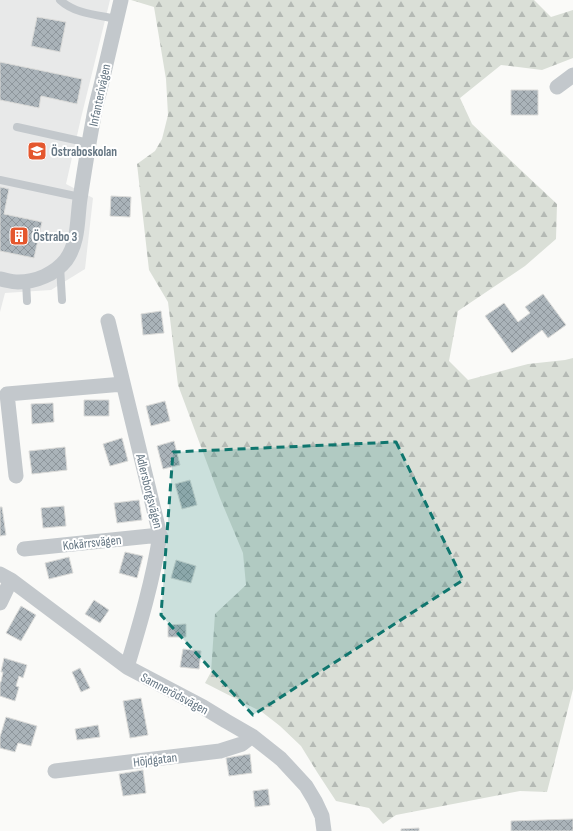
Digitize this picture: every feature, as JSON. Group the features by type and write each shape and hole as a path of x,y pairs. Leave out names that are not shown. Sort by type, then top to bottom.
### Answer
{"street":[{"name":"Infanterivägen","path":"0,279 26,281 47,275 66,260 74,244 93,119 121,0"},
{"path":"557,87 573,75"},
{"name":"Adlersborgsvägen","path":"108,321 160,535 156,561 137,635 127,667"},
{"path":"16,476 7,394 123,384"},
{"name":"Kokärrsvägen","path":"24,549 160,535"},
{"path":"0,603 5,577"},
{"name":"Samnerödsvägen","path":"5,577 127,667 203,707 252,736 281,759 306,786 315,801 322,816 324,831"},
{"name":"Höjdgatan","path":"55,771 220,751 242,744 252,736"}],"lane":[{"path":"60,0 79,11 116,19"},
{"path":"16,127 89,143"},
{"path":"0,180 80,197"},
{"path":"60,266 62,300"},
{"path":"26,281 26,301"}],"highlighted area":[{"path":"396,442 463,580 253,715 161,615 173,452"}],"shaded area":[{"name":"Östraboskolan","path":"0,0 110,0 66,184 93,198 85,269 51,290 5,293 0,312"}],"green space":[{"path":"131,0 534,0 551,17 573,10 573,58 542,70 501,65 460,98 472,124 557,204 556,239 525,266 458,311 449,361 468,380 528,364 573,358 573,689 547,792 520,791 396,815 383,824 369,808 336,801 301,746 280,726 262,712 205,683 211,672 215,614 246,585 243,553 220,498 178,385 168,302 149,270 137,164 155,151 162,139 168,115 166,79 154,7"}],"building":[{"path":"37,17 66,22 60,52 31,46"},
{"path":"0,62 82,79 77,104 41,96 39,108 0,100"},
{"path":"511,90 538,90 538,115 511,115"},
{"name":"Östrabo 3","path":"0,187 9,189 4,214 42,222 34,258 0,251"},
{"path":"111,196 131,197 130,217 110,216"},
{"path":"543,294 566,325 548,338 542,330 512,353 485,316 504,303 518,322 530,313 525,307"},
{"path":"161,311 164,333 143,335 141,314"},
{"path":"84,400 109,400 109,416 84,416"},
{"path":"165,401 170,421 151,426 146,406"},
{"path":"53,403 54,422 32,424 31,404"},
{"path":"122,438 128,461 110,466 103,444"},
{"path":"174,441 180,465 163,469 157,446"},
{"path":"65,447 67,470 32,474 29,451"},
{"path":"190,480 197,505 182,509 175,484"},
{"path":"139,500 142,520 117,523 114,503"},
{"path":"64,506 66,526 43,528 41,508"},
{"path":"0,507 2,507 6,535 0,536"},
{"path":"125,552 143,556 137,578 119,573"},
{"path":"69,557 73,573 49,579 45,563"},
{"path":"176,560 196,566 191,583 171,578"},
{"path":"94,600 109,610 100,623 85,614"},
{"path":"21,606 36,615 21,641 6,633"},
{"path":"186,624 186,637 168,637 168,625"},
{"path":"183,649 201,651 199,669 180,667"},
{"path":"4,658 27,665 23,678 19,676 16,686 19,687 15,701 0,696 0,682 3,672 1,672"},
{"path":"80,668 90,688 81,692 72,672"},
{"path":"141,698 148,735 130,738 123,701"},
{"path":"6,717 37,726 31,746 18,743 15,752 0,748 0,737"},
{"path":"98,725 100,737 77,740 75,729"},
{"path":"250,754 252,773 229,776 226,758"},
{"path":"143,770 146,793 123,796 119,774"},
{"path":"268,789 270,805 255,807 253,791"},
{"path":"573,819 573,831 511,831 511,821"},
{"path":"419,828 419,831 401,831 401,829"}],"place":[{"name":"Östraboskolan","path":"37,151"},
{"name":"Östrabo 3","path":"19,236"}]}
